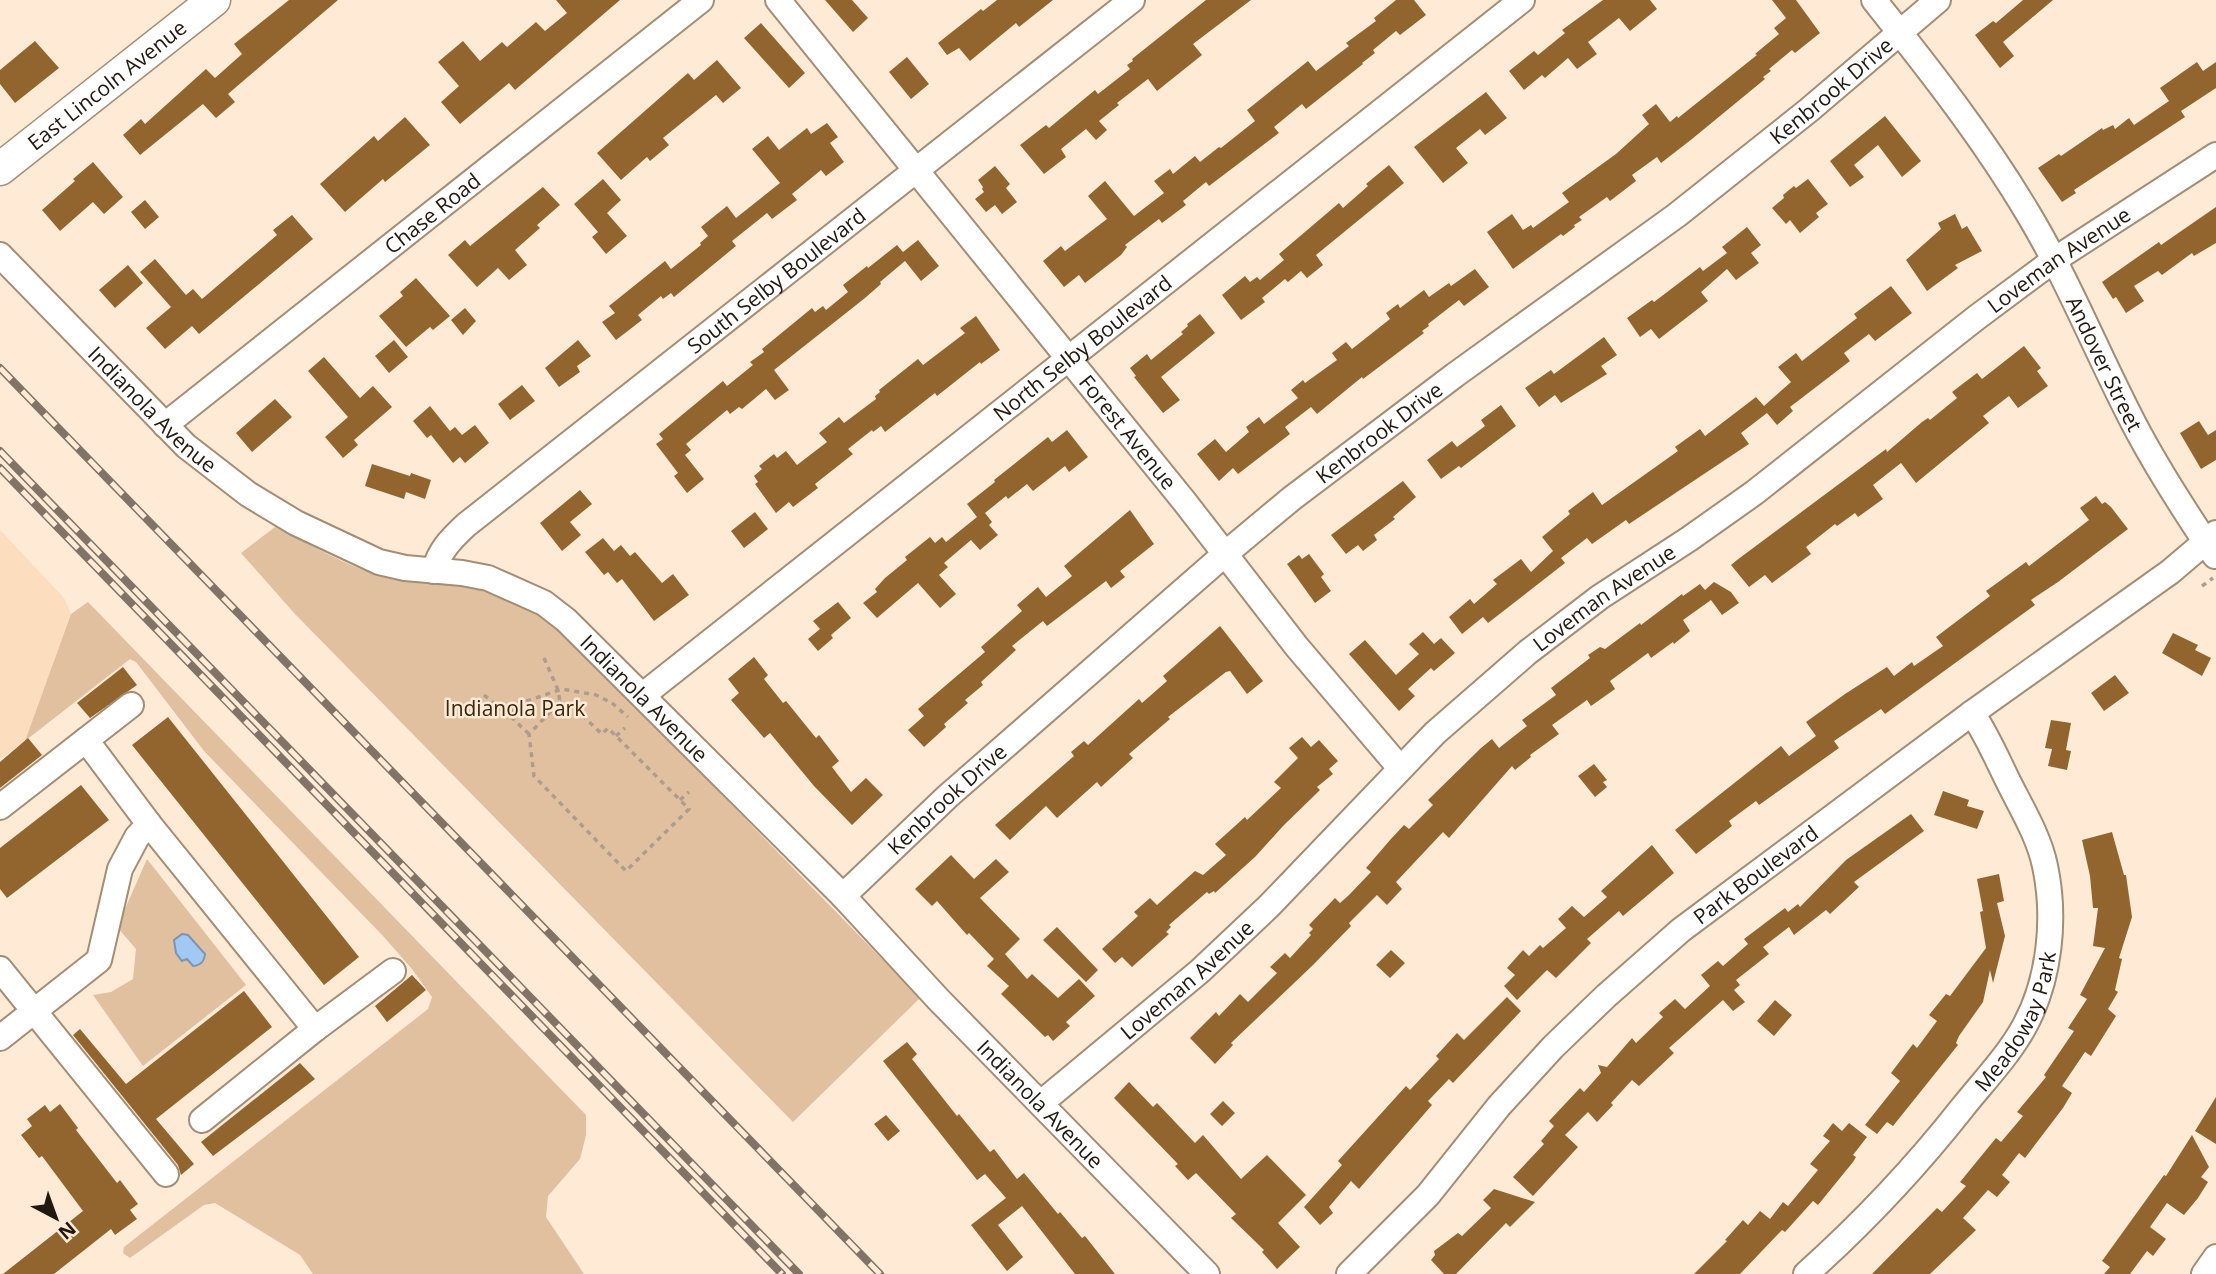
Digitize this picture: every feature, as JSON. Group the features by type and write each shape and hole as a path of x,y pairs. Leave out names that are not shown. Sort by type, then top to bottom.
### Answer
{"main road":[{"name":"East Lincoln Avenue","path":"0,169 214,0"}],"street":[{"name":"Chase Road","path":"165,425 701,0"},
{"name":"Forest Avenue","path":"778,0 1297,648 1400,768"},
{"name":"South Selby Boulevard","path":"434,571 447,542 466,525 1132,0"},
{"name":"North Selby Boulevard","path":"643,695 1522,0"},
{"name":"Andover Street","path":"1874,0 1939,82 2000,167 2054,260 2134,425 2213,553"},
{"name":"Kenbrook Drive","path":"843,897 948,796 1224,554 1291,499 1454,375 1677,215 1809,110 1938,0"},
{"name":"Loveman Avenue","path":"1041,1102 1210,962 1269,906 1434,733 1528,652 1600,597 1754,493 2054,260 2216,155"},
{"name":"Indianola Avenue","path":"0,255 165,425 221,476 296,523 379,562 488,578 544,603 586,637 843,897 938,999 1207,1274"},
{"name":"Park Boulevard","path":"1349,1274 1428,1195 1499,1106 1553,1047 1681,930 1972,713 2170,572 2213,553"},
{"path":"0,807 131,705"},
{"name":"Meadoway Park","path":"1806,1274 1886,1197 1944,1132 2009,1049 2024,1027 2037,997 2049,947 2051,911 2045,865 2035,838 1988,740 1972,713"},
{"path":"86,740 149,824 315,1029"},
{"path":"0,1038 99,960 120,869 136,837 149,824"},
{"path":"0,969 166,1174"},
{"path":"202,1120 315,1029 393,971"},
{"path":"2204,1274 2216,1257"}],"path":[{"path":"2202,586 2213,553"},
{"path":"544,658 558,690 560,702"},
{"path":"509,715 524,702 558,690 583,691 596,695 612,703 628,717"},
{"path":"484,695 529,734 534,776 626,871 689,809 608,728 602,734 571,705 560,702"},
{"path":"529,734 560,702"},
{"path":"616,736 625,727"},
{"path":"680,800 689,792"}],"shaded area":[{"path":"0,530 64,598 71,614 25,741 0,759"}],"green space":[{"name":"Indianola Park","path":"275,527 373,574 397,580 489,591 526,607 560,629 920,998 793,1122 295,614 241,553"},
{"path":"88,602 586,1115 586,1135 580,1159 548,1196 546,1217 584,1274 313,1274 300,1255 215,1203 204,1205 130,1258 123,1253 124,1247 428,1009 432,997 384,937 204,751 136,662 130,659 25,741 71,614"},
{"path":"147,859 246,985 143,1066 93,995 111,992 133,979 136,949 117,927"}],"water":[{"path":"182,934 188,935 205,954 200,964 193,966 187,959 182,961 176,953 174,940"}],"building":[{"path":"289,0 338,0 228,94 235,102 216,118 203,104 140,155 123,135 141,119 145,124 206,69 215,78 242,54 234,44"},
{"path":"556,0 620,0 515,90 509,83 460,124 441,102 459,86 438,62 463,41 480,61 502,42 507,47 536,22 545,31 567,13"},
{"path":"825,0 852,0 868,18 853,32"},
{"path":"997,0 1053,0 1019,27 1016,23 970,61 959,48 947,55 938,43 981,9 983,11"},
{"path":"1206,0 1251,0 1193,44 1202,55 1157,91 1148,79 1099,121 1107,130 1096,140 1086,129 1061,149 1066,157 1044,174 1020,145 1046,125 1049,128 1095,90 1098,94 1130,69 1127,65 1132,59"},
{"path":"1396,0 1414,0 1426,15 1400,35 1396,31 1373,50 1375,53 1363,64 1306,109 1302,104 1274,127 1279,133 1209,186 1206,182 1183,201 1186,205 1162,223 1159,219 1125,245 1127,247 1121,255 1085,283 1079,275 1064,287 1043,261 1061,246 1065,251 1107,219 1088,196 1105,181 1134,216 1164,193 1154,181 1170,169 1173,174 1195,156 1200,162 1221,148 1255,121 1247,110 1308,61 1316,71 1349,46 1346,43 1376,21 1374,18"},
{"path":"1603,0 1650,0 1657,9 1630,31 1619,18 1588,42 1597,54 1577,69 1568,58 1545,78 1542,75 1524,90 1509,71 1534,51 1538,55 1565,33 1562,30"},
{"path":"1772,0 1796,0 1820,33 1795,53 1792,50 1769,69 1771,71 1763,77 1765,79 1661,163 1657,157 1632,175 1636,181 1610,201 1607,197 1579,217 1582,220 1574,225 1575,227 1513,269 1487,232 1512,214 1523,230 1531,225 1533,228 1569,202 1562,193 1616,154 1649,124 1642,115 1656,104 1670,122 1757,55 1755,54 1779,34 1774,28 1786,18"},
{"path":"2023,0 2053,0 2003,42 2014,56 2000,68 1975,35 1993,21 1996,23"},
{"path":"761,23 805,73 789,88 744,38"},
{"path":"35,41 59,68 15,103 0,84 0,70"},
{"path":"907,57 929,84 911,99 889,72"},
{"path":"717,60 741,88 723,103 716,95 663,138 669,145 650,161 647,157 621,180 597,153 688,73 694,80"},
{"path":"2197,62 2203,71 2216,62 2216,88 2181,111 2185,117 2074,190 2076,193 2062,202 2038,168 2102,128 2103,130 2113,125 2115,129 2129,118 2134,125 2169,101 2160,88"},
{"path":"1486,92 1507,118 1485,135 1480,129 1456,148 1468,163 1443,183 1414,147"},
{"path":"1885,116 1921,161 1902,177 1878,145 1854,165 1864,177 1850,187 1830,161"},
{"path":"405,117 430,145 385,182 383,179 345,212 320,184 374,136 378,141"},
{"path":"827,123 838,137 830,143 844,162 826,176 821,170 792,194 797,200 772,219 767,213 732,241 736,246 674,297 671,293 663,299 661,296 638,315 642,320 616,340 602,322 615,313 609,306 665,261 671,269 701,245 708,236 701,227 727,206 736,218 780,183 752,149 768,136 779,150 807,128 811,134"},
{"path":"93,162 123,197 104,214 93,202 60,231 42,210"},
{"path":"1389,165 1404,183 1316,255 1323,265 1307,278 1301,271 1288,282 1285,279 1262,298 1265,302 1241,320 1222,295 1245,276 1250,282 1257,277 1260,280 1284,260 1279,254 1339,203 1343,208"},
{"path":"995,166 1010,184 1006,188 1017,202 1002,214 995,205 986,212 975,199 984,192 978,180"},
{"path":"603,179 621,200 607,213 627,236 606,254 592,237 598,232 574,204"},
{"path":"1808,179 1828,204 1816,213 1819,217 1800,233 1790,220 1786,224 1772,208 1794,186 1796,188"},
{"path":"543,187 560,205 537,225 540,228 515,250 527,265 509,280 498,268 477,287 448,255 465,240 470,246"},
{"path":"145,200 159,217 145,229 131,212"},
{"path":"2216,207 2216,243 2194,256 2192,253 2162,275 2158,271 2134,286 2144,301 2126,313 2102,282"},
{"path":"1955,214 1962,229 1967,226 1982,251 1955,265 1958,268 1927,291 1906,260 1941,229 1938,223"},
{"path":"292,215 313,239 199,334 192,326 165,349 146,328 171,307 140,272 155,259 186,295 193,289 202,299 277,235 273,230"},
{"path":"1747,227 1761,245 1751,253 1759,263 1736,280 1727,269 1701,292 1708,301 1659,339 1651,329 1640,337 1627,318 1652,300 1654,302 1700,267 1703,271 1727,253 1722,247"},
{"path":"918,240 939,266 921,281 905,261 865,298 774,370 789,390 775,400 766,389 742,409 739,407 730,414 727,410 686,444 691,450 685,455 704,479 687,493 674,476 678,473 656,444 663,439 659,434 723,381 727,386 753,365 750,362 764,352 762,349 812,308 815,312 823,306 826,310 848,292 843,285 867,266 868,268 897,245 903,252"},
{"path":"128,265 143,283 115,308 99,290"},
{"path":"1475,269 1489,287 1464,306 1459,300 1428,324 1422,331 1424,333 1363,379 1362,377 1317,414 1311,407 1285,427 1290,434 1238,474 1233,468 1219,481 1197,454 1215,439 1226,452 1249,432 1246,427 1259,417 1264,424 1298,398 1291,390 1337,360 1332,353 1346,342 1352,349 1390,319 1386,313 1398,304 1400,308 1424,290 1429,297"},
{"path":"416,278 450,316 433,330 430,327 406,347 379,316 403,296 400,292"},
{"path":"1891,286 1912,313 1875,341 1869,334 1844,353 1850,361 1790,407 1793,411 1777,425 1767,413 1741,433 1749,444 1629,524 1626,520 1592,544 1587,538 1561,558 1565,563 1488,623 1483,617 1462,634 1449,617 1470,599 1474,604 1497,584 1493,580 1521,559 1531,572 1553,551 1542,537 1570,514 1568,511 1593,492 1602,505 1678,451 1675,447 1700,429 1705,436 1756,397 1764,406 1791,382 1778,367 1796,353 1802,361 1857,318 1854,314"},
{"path":"465,308 476,321 463,335 451,320"},
{"path":"1200,314 1215,333 1161,377 1180,400 1163,413 1130,368 1147,354 1151,360 1183,334 1181,332 1187,324"},
{"path":"976,316 1000,350 981,364 980,362 937,396 935,393 885,432 881,426 873,432 872,430 848,449 853,454 815,484 818,488 793,507 789,502 776,513 755,484 758,482 754,476 762,469 759,466 774,454 777,458 786,451 797,465 827,442 819,433 839,417 844,423 876,399 879,390 918,359 923,365 965,333 960,328"},
{"path":"1604,337 1617,355 1601,366 1607,374 1561,403 1555,395 1539,407 1525,388 1551,370 1554,374"},
{"path":"394,340 408,357 389,373 375,356"},
{"path":"578,340 591,356 577,366 580,372 559,387 545,368"},
{"path":"2024,346 2041,368 2037,371 2048,386 2018,408 2009,396 1983,416 1989,423 1916,483 1901,463 1873,485 1883,499 1858,517 1855,513 1837,526 1835,524 1806,547 1811,554 1772,583 1765,575 1749,587 1731,565 1886,449 1887,452 1922,422 1928,418 1930,420 1957,398 1952,392 1977,373 1982,379"},
{"path":"324,357 360,398 373,386 392,407 354,440 358,445 343,458 325,437 348,417 308,371"},
{"path":"522,385 535,401 510,420 498,404"},
{"path":"275,399 292,417 252,452 236,433"},
{"path":"1501,405 1516,426 1461,468 1459,466 1441,479 1427,460 1452,441 1457,447 1485,426 1481,420"},
{"path":"430,406 450,431 455,427 462,435 475,425 489,443 465,463 460,457 453,463 431,435 427,438 413,421"},
{"path":"2199,421 2208,435 2216,430 2216,460 2201,469 2180,433"},
{"path":"1067,430 1088,457 1069,472 1065,466 1033,491 1027,484 985,513 992,522 989,525 998,535 980,550 971,540 944,563 948,567 939,575 956,594 940,608 918,583 877,618 863,603 877,592 875,589 885,578 907,560 905,557 930,537 935,543 942,537 946,542 977,517 967,504 995,482 994,480 1048,437 1052,442"},
{"path":"372,464 431,480 425,499 406,492 404,499 365,486"},
{"path":"1403,481 1416,497 1393,517 1395,519 1374,535 1377,540 1363,551 1358,545 1346,554 1331,535"},
{"path":"580,490 592,504 570,522 581,535 562,551 540,523"},
{"path":"2096,496 2102,504 2105,502 2111,507 2128,529 2031,600 2035,605 1885,714 1881,709 1834,741 1839,748 1759,805 1756,801 1729,821 1732,826 1696,854 1675,830 1781,746 1789,756 1816,736 1806,722 1845,694 1887,667 1894,676 1912,662 1914,666 1943,646 1936,637 1990,596 1986,591 2026,562 2029,566 2089,520 2080,508"},
{"path":"1130,510 1154,544 1120,571 1125,577 1111,588 1106,581 1047,626 1043,621 1012,646 1016,650 981,682 983,685 965,700 968,703 944,724 946,727 924,747 908,730 924,716 918,709 985,652 981,647 1022,611 1017,605 1038,587 1046,597 1072,576 1064,566"},
{"path":"755,512 768,529 744,548 731,531"},
{"path":"603,538 614,551 621,545 630,556 635,552 662,583 673,574 689,595 654,621 622,579 617,583 608,572 604,575 585,552"},
{"path":"1309,554 1324,574 1321,577 1331,591 1315,603 1287,564 1299,555 1302,559"},
{"path":"1714,582 1731,592 1739,603 1722,615 1711,600 1683,620 1690,631 1674,644 1673,642 1651,658 1648,653 1610,681 1615,689 1591,706 1587,700 1552,725 1559,734 1530,755 1531,757 1515,770 1512,766 1449,838 1443,832 1396,882 1402,889 1387,905 1377,895 1313,965 1231,1043 1233,1045 1215,1064 1190,1038 1216,1012 1219,1016 1240,994 1248,1002 1277,973 1270,967 1285,953 1290,958 1311,935 1309,933 1313,929 1309,925 1335,898 1340,903 1349,895 1371,872 1366,868 1390,840 1404,825 1409,829 1433,805 1428,800 1481,748 1492,739 1499,748 1527,726 1522,720 1556,695 1551,688 1590,658 1588,655 1600,647 1605,649 1682,594 1683,596 1700,584 1705,590"},
{"path":"838,602 851,618 831,635 833,638 818,651 808,639 820,629 813,621"},
{"path":"1220,626 1263,681 1247,694 1230,671 1226,672 1168,717 1170,719 1129,754 1133,758 1101,787 1097,782 1057,818 1046,806 1010,840 995,825 1074,756 1071,752 1084,741 1088,745 1139,699 1142,703 1167,681 1163,676"},
{"path":"1423,632 1434,644 1441,638 1455,653 1434,671 1431,668 1408,689 1415,696 1399,711 1349,654 1365,640 1396,675 1419,654 1409,644"},
{"path":"2173,633 2198,645 2195,650 2211,658 2202,676 2162,653"},
{"path":"754,657 768,675 764,679 783,703 786,701 816,738 819,735 839,761 832,767 851,792 866,778 883,795 852,825 814,786 770,733 764,738 731,700 739,693 728,679"},
{"path":"123,667 137,685 90,718 77,703"},
{"path":"2115,675 2129,693 2104,711 2091,693"},
{"path":"168,717 359,957 324,985 132,745"},
{"path":"2051,720 2071,723 2066,750 2071,751 2067,770 2048,766 2052,749 2045,748"},
{"path":"1302,737 1311,747 1319,740 1338,761 1329,769 1333,774 1317,787 1320,790 1255,857 1215,893 1207,892 1169,925 1171,927 1166,932 1169,934 1132,967 1122,957 1115,963 1102,949 1138,916 1134,912 1150,898 1157,905 1195,871 1203,875 1226,855 1215,844 1245,817 1247,820 1281,788 1274,782 1298,758 1289,748"},
{"path":"28,738 42,755 0,788 0,762"},
{"path":"1594,764 1607,780 1603,782 1607,787 1595,797 1578,776"},
{"path":"81,785 109,820 7,898 0,889 0,848"},
{"path":"1943,791 1969,800 1967,806 1984,811 1977,829 1934,815"},
{"path":"1911,814 1924,831 1854,882 1859,887 1830,914 1826,910 1794,935 1789,927 1763,947 1769,954 1736,980 1740,985 1734,990 1745,1002 1733,1011 1723,1000 1669,1048 1674,1053 1639,1086 1632,1080 1597,1122 1588,1112 1565,1135 1578,1147 1533,1196 1513,1177 1544,1144 1541,1141 1554,1126 1549,1121 1580,1088 1584,1092 1601,1073 1598,1065 1607,1067 1632,1038 1636,1043 1663,1017 1659,1013 1675,999 1685,1009 1710,986 1701,975 1718,961 1723,966 1748,944 1744,939 1785,908 1788,912 1798,904 1800,907 1846,860"},
{"path":"2112,832 2126,875 2132,917 2119,958 2122,959 2115,990 2118,992 2108,1009 2116,1016 2091,1056 2085,1052 2062,1086 2072,1093 2063,1108 2025,1158 2019,1153 2002,1175 2010,1182 1997,1197 1988,1190 1963,1218 1976,1230 1930,1274 1872,1274 1937,1208 1942,1212 1966,1186 1960,1182 1996,1138 2001,1142 2023,1116 2017,1112 2046,1077 2044,1075 2074,1031 2068,1028 2087,999 2080,995 2105,948 2093,946 2098,908 2093,908 2090,876 2082,840"},
{"path":"1652,845 1674,873 1623,916 1619,911 1587,939 1591,943 1556,978 1547,970 1517,1000 1504,986 1515,975 1507,968 1523,950 1529,956 1540,945 1543,948 1566,928 1558,919 1572,906 1584,917 1607,897 1601,891"},
{"path":"951,855 974,879 996,859 1009,872 980,898 1020,939 1005,954 1027,979 1032,974 1058,998 1079,979 1095,996 1066,1022 1070,1026 1053,1041 1048,1035 1045,1037 1001,994 1009,986 987,966 994,959 969,933 967,935 937,901 932,906 915,889"},
{"path":"1999,874 2004,901 1997,903 2005,936 1993,983 1990,970 1983,1002 1959,1036 1956,1043 1958,1045 1893,1126 1887,1122 1877,1134 1865,1125 1900,1081 1891,1073 1913,1044 1917,1048 1937,1021 1929,1015 1946,994 1950,996 1986,948 1977,879"},
{"path":"1057,927 1098,970 1086,982 1043,940"},
{"path":"1391,950 1405,963 1390,978 1376,965"},
{"path":"412,975 426,990 387,1022 375,1006"},
{"path":"244,991 272,1027 156,1119 194,1164 181,1175 178,1165 73,1035 80,1029 126,1084"},
{"path":"1507,997 1521,1011 1453,1083 1449,1079 1428,1101 1432,1105 1359,1189 1351,1181 1329,1207 1333,1213 1320,1225 1304,1207 1342,1165 1338,1161 1406,1086 1410,1090 1439,1059 1436,1056 1457,1033 1464,1040"},
{"path":"1775,1000 1792,1015 1774,1036 1757,1021"},
{"path":"907,1042 917,1054 912,1059 957,1116 959,1114 990,1152 994,1149 1017,1179 1024,1173 1058,1214 1060,1212 1082,1238 1085,1236 1115,1274 1075,1274 1022,1206 998,1225 1023,1257 1007,1271 971,1225 1006,1198 985,1174 977,1180 883,1061"},
{"path":"300,1063 315,1079 213,1156 201,1142"},
{"path":"1129,1082 1153,1107 1157,1103 1195,1143 1203,1135 1241,1179 1267,1155 1306,1195 1278,1223 1300,1247 1277,1269 1262,1252 1264,1250 1231,1218 1236,1214 1196,1173 1188,1180 1175,1166 1178,1164 1114,1098"},
{"path":"2216,1097 2216,1144 2195,1131"},
{"path":"1223,1101 1235,1113 1222,1126 1210,1114"},
{"path":"60,1104 78,1128 76,1130 117,1183 120,1180 138,1204 130,1210 137,1219 115,1235 111,1229 54,1274 3,1274 83,1211 42,1156 39,1158 21,1135 32,1126 27,1119 45,1105 50,1112"},
{"path":"886,1115 900,1131 888,1141 874,1124"},
{"path":"1833,1123 1842,1131 1849,1123 1867,1137 1853,1155 1856,1157 1853,1162 1818,1205 1813,1201 1785,1232 1782,1230 1740,1274 1694,1274 1727,1241 1725,1240 1743,1220 1748,1225 1760,1211 1770,1219 1783,1202 1788,1206 1818,1170 1810,1164 1830,1141 1823,1136"},
{"path":"2192,1135 2209,1167 2201,1177 2208,1182 2198,1198 2184,1215 2167,1203 2150,1227 2166,1239 2153,1256 2147,1251 2130,1274 2104,1274 2110,1267 2102,1261 2164,1175 2166,1176"},
{"path":"1494,1189 1535,1202 1510,1227 1506,1223 1456,1274 1444,1274 1431,1260 1435,1255 1434,1251 1458,1233 1462,1236 1491,1208 1483,1200"}],"railway":[{"path":"0,368 880,1274"},
{"path":"0,451 799,1274"},
{"path":"0,468 782,1274"}]}
